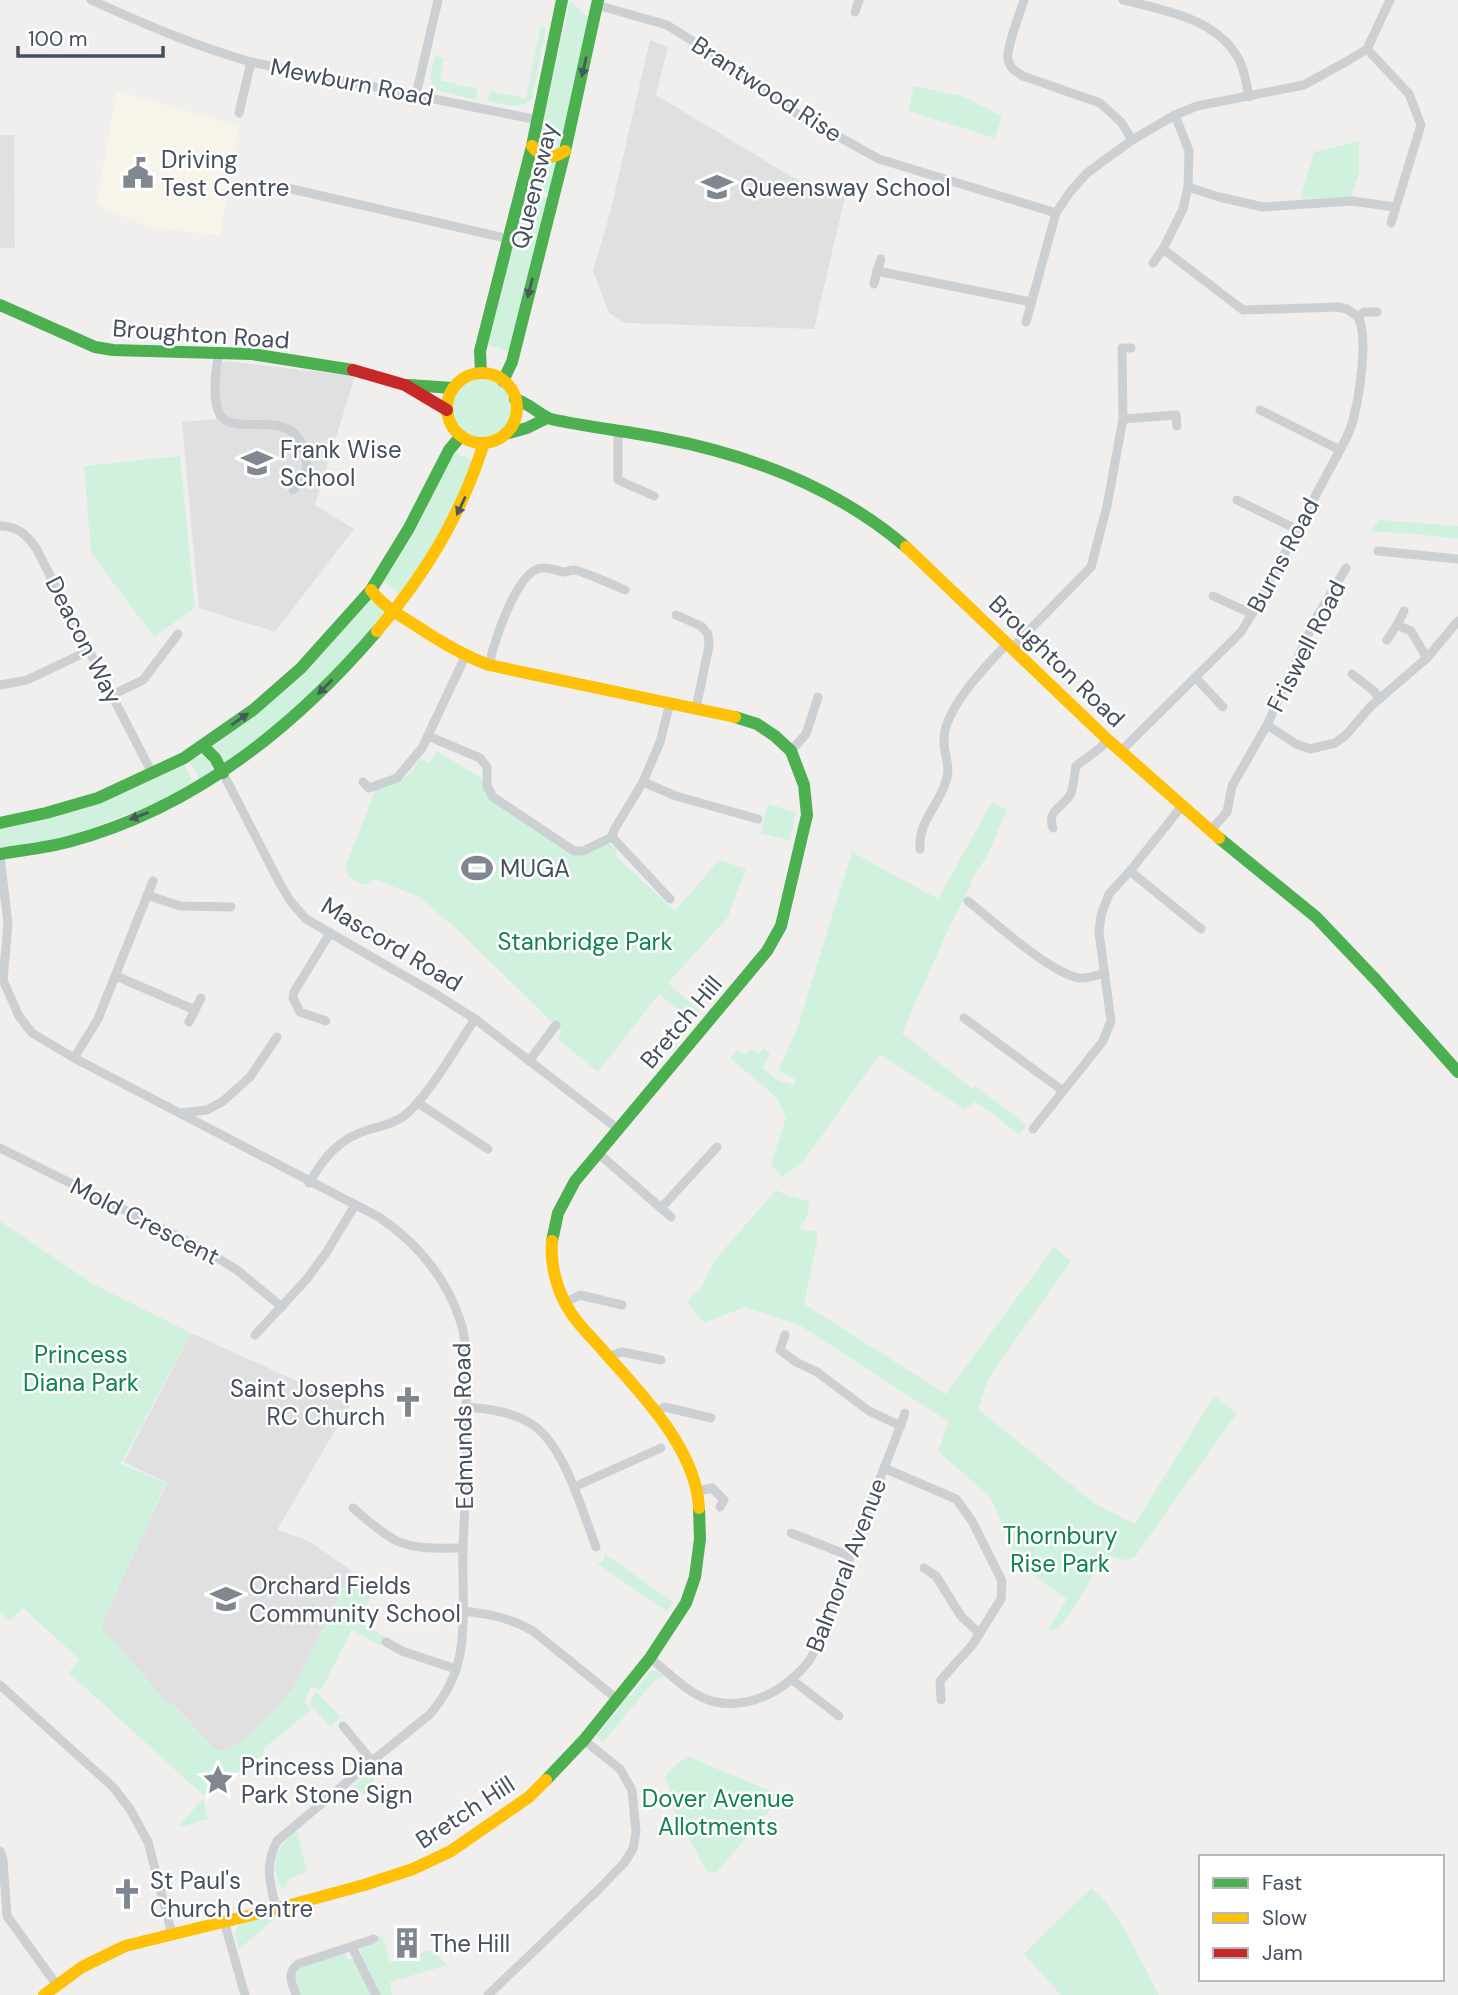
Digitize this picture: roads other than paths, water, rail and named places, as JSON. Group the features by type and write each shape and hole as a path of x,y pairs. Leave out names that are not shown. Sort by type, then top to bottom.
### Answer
{"street":[{"name":"Mewburn Road","path":"91,0 204,48 251,62 538,120"},
{"path":"416,96 438,0"},
{"name":"Queensway","path":"481,373 480,351 532,146 562,0"},
{"path":"855,12 859,0"},
{"path":"1024,0 1009,51 1009,61 1014,71 1100,103 1121,122 1132,140"},
{"path":"1123,0 1183,15 1216,33 1232,48 1241,65 1249,97"},
{"path":"1026,322 1056,213 1087,173 1132,140 1175,115 1197,106 1304,85 1367,49 1390,0"},
{"name":"Queensway","path":"503,381 512,362 565,151 597,3"},
{"name":"Brantwood Rise","path":"597,3 667,25 726,62 796,113 879,159 1056,213"},
{"path":"1367,49 1409,94 1421,124 1391,223"},
{"path":"239,113 251,62"},
{"path":"1153,263 1183,209 1188,187 1189,150 1175,115"},
{"path":"532,146 538,155 545,158 557,157 565,151"},
{"path":"287,187 510,239"},
{"path":"1188,187 1263,207 1352,201 1395,207"},
{"path":"1163,249 1243,310 1338,307 1347,309 1358,317 1364,312 1377,312"},
{"path":"874,284 881,259"},
{"path":"877,271 1031,302"},
{"name":"Broughton Road","path":"0,305 95,347 113,350 252,354 360,371 405,385 447,410"},
{"name":"Burns Road","path":"1121,751 1241,632 1252,614 1353,422 1362,372 1362,329 1358,317"},
{"path":"920,849 923,827 942,793 949,773 944,741 946,730 963,692 1091,567 1107,506 1123,419 1122,348 1131,348"},
{"path":"219,352 216,406 222,418 232,423 274,424 286,428 298,437 308,467 301,482 293,490"},
{"path":"481,373 496,376 503,381 515,399 515,418 504,434 484,443 461,436 451,424 447,410 453,388 465,377 481,373"},
{"name":"Broughton Road","path":"405,385 453,388"},
{"path":"504,434 527,428 547,418 523,400 515,399"},
{"path":"1260,410 1340,450"},
{"path":"1123,419 1176,415 1177,426"},
{"name":"Broughton Road","path":"547,418 662,438 753,462 788,474 837,498 891,534 1108,740 1210,831 1316,917 1458,1072"},
{"path":"618,432 618,481 654,496"},
{"path":"0,822 46,813 98,798 184,758 253,710 301,668 371,590 409,528 449,450 461,436"},
{"path":"0,855 69,842 152,811 223,773 290,721 361,650 394,612 441,545 477,471 484,443"},
{"path":"1237,500 1296,529"},
{"name":"Deacon Way","path":"0,526 18,529 28,536 59,590 152,773"},
{"path":"1378,551 1458,559"},
{"path":"489,665 493,645 506,614 525,577 533,570 541,567 562,572 573,570 625,590"},
{"name":"Friswell Road","path":"1210,831 1227,812 1232,786 1267,724 1315,620 1346,568"},
{"name":"Bretch Hill","path":"44,1995 81,1966 105,1954 391,1876 451,1851 529,1797 584,1740 650,1658 686,1603 695,1577 700,1539 698,1491 677,1443 655,1412 570,1312 553,1272 553,1236 558,1213 575,1181 767,951 780,926 807,815 804,785 791,751 757,724 696,708 489,665 465,657 394,612 371,590"},
{"path":"1213,596 1252,614"},
{"path":"1387,640 1404,611"},
{"path":"676,615 702,626 708,635 709,646 696,708"},
{"name":"Friswell Road","path":"1267,724 1296,744 1310,749 1335,743 1427,658 1458,621"},
{"path":"1396,625 1411,631 1427,658"},
{"path":"112,695 143,680 178,634"},
{"path":"0,685 27,680 88,651"},
{"path":"367,789 397,778 422,748 465,657"},
{"path":"1352,674 1380,699"},
{"path":"1195,677 1223,707"},
{"path":"791,751 806,734 818,697"},
{"path":"428,736 480,758 487,767 487,786 492,797 574,850 583,851 612,836 643,782 660,742 670,703"},
{"path":"1053,828 1051,823 1054,810 1070,794 1076,766 1108,740"},
{"name":"Mascord Road","path":"203,746 218,761 291,902 306,919 475,1019 618,1129"},
{"path":"643,782 676,796 758,819"},
{"path":"1033,1129 1103,1041 1111,1021 1099,932 1101,915 1109,894 1130,872 1182,806"},
{"path":"612,836 670,900"},
{"name":"Edmunds Road","path":"0,855 8,924 2,980 19,1016 32,1033 74,1058 379,1217 409,1240 437,1271 460,1319 465,1345 467,1459 460,1651 456,1669 446,1691 429,1715 278,1841 271,1853 268,1870 276,1909"},
{"path":"1130,872 1201,929"},
{"path":"74,1058 98,1019 153,881"},
{"path":"147,895 180,906 231,907"},
{"path":"968,901 1066,975 1082,978 1105,973"},
{"path":"326,1021 300,1012 293,998 330,933"},
{"path":"116,976 195,1010"},
{"path":"189,1022 201,998"},
{"path":"964,1018 1063,1091"},
{"path":"309,1182 320,1164 342,1142 365,1130 393,1122 418,1103 475,1019"},
{"path":"529,1060 556,1025"},
{"path":"178,1113 207,1110 222,1102 250,1077 277,1037"},
{"path":"418,1103 488,1149"},
{"path":"661,1208 717,1147"},
{"name":"Mold Crescent","path":"0,1148 205,1250 237,1270 282,1307"},
{"path":"598,1153 671,1217"},
{"path":"255,1335 326,1253 355,1205"},
{"path":"565,1303 580,1295 622,1305"},
{"path":"785,1335 780,1350 796,1362 817,1372 869,1411 901,1426"},
{"path":"609,1356 622,1352 661,1360"},
{"path":"466,1407 502,1411 531,1423 553,1445 574,1487 596,1547"},
{"path":"655,1412 666,1407 711,1418"},
{"name":"Balmoral Avenue","path":"650,1658 700,1696 717,1702 755,1700 773,1694 792,1679 811,1659 827,1622 905,1413"},
{"path":"574,1487 661,1448"},
{"path":"884,1468 956,1499 972,1521 1003,1581 1001,1599 973,1644 940,1681 941,1700"},
{"path":"698,1491 712,1488 724,1500 720,1507"},
{"path":"353,1508 397,1541 436,1548 463,1548"},
{"path":"791,1533 850,1556"},
{"path":"923,1569 936,1576 961,1616 979,1633"},
{"path":"462,1611 520,1623 617,1699"},
{"path":"386,1642 402,1651 456,1669"},
{"path":"792,1679 839,1716"},
{"path":"0,1685 113,1787 130,1809 148,1842 172,1934"},
{"path":"343,1726 372,1761"},
{"path":"488,1995 599,1889 624,1863 633,1849 636,1832 632,1790 620,1769 584,1740"},
{"path":"0,1851 8,1916 56,1984"},
{"path":"224,1921 245,1995"},
{"path":"296,1995 291,1979 292,1968 374,1940"},
{"path":"352,1947 376,1995"}],"place":[{"name":"Driving Test Centre","path":"138,173"},
{"name":"Queensway School","path":"717,187"},
{"name":"Frank Wise School","path":"257,463"},
{"name":"MUGA","path":"477,868"},
{"name":"Saint Josephs RC Church","path":"408,1402"},
{"name":"Orchard Fields Community School","path":"226,1599"},
{"name":"Princess Diana Park Stone Sign","path":"218,1780"},
{"name":"St Paul's Church Centre","path":"127,1894"},
{"name":"The Hill","path":"407,1943"}],"park label":[{"name":"Stanbridge Park","path":"585,941"},
{"name":"Princess Diana Park","path":"81,1368"},
{"name":"Thornbury Rise Park","path":"1060,1549"},
{"name":"Dover Avenue Allotments","path":"718,1812"}]}
